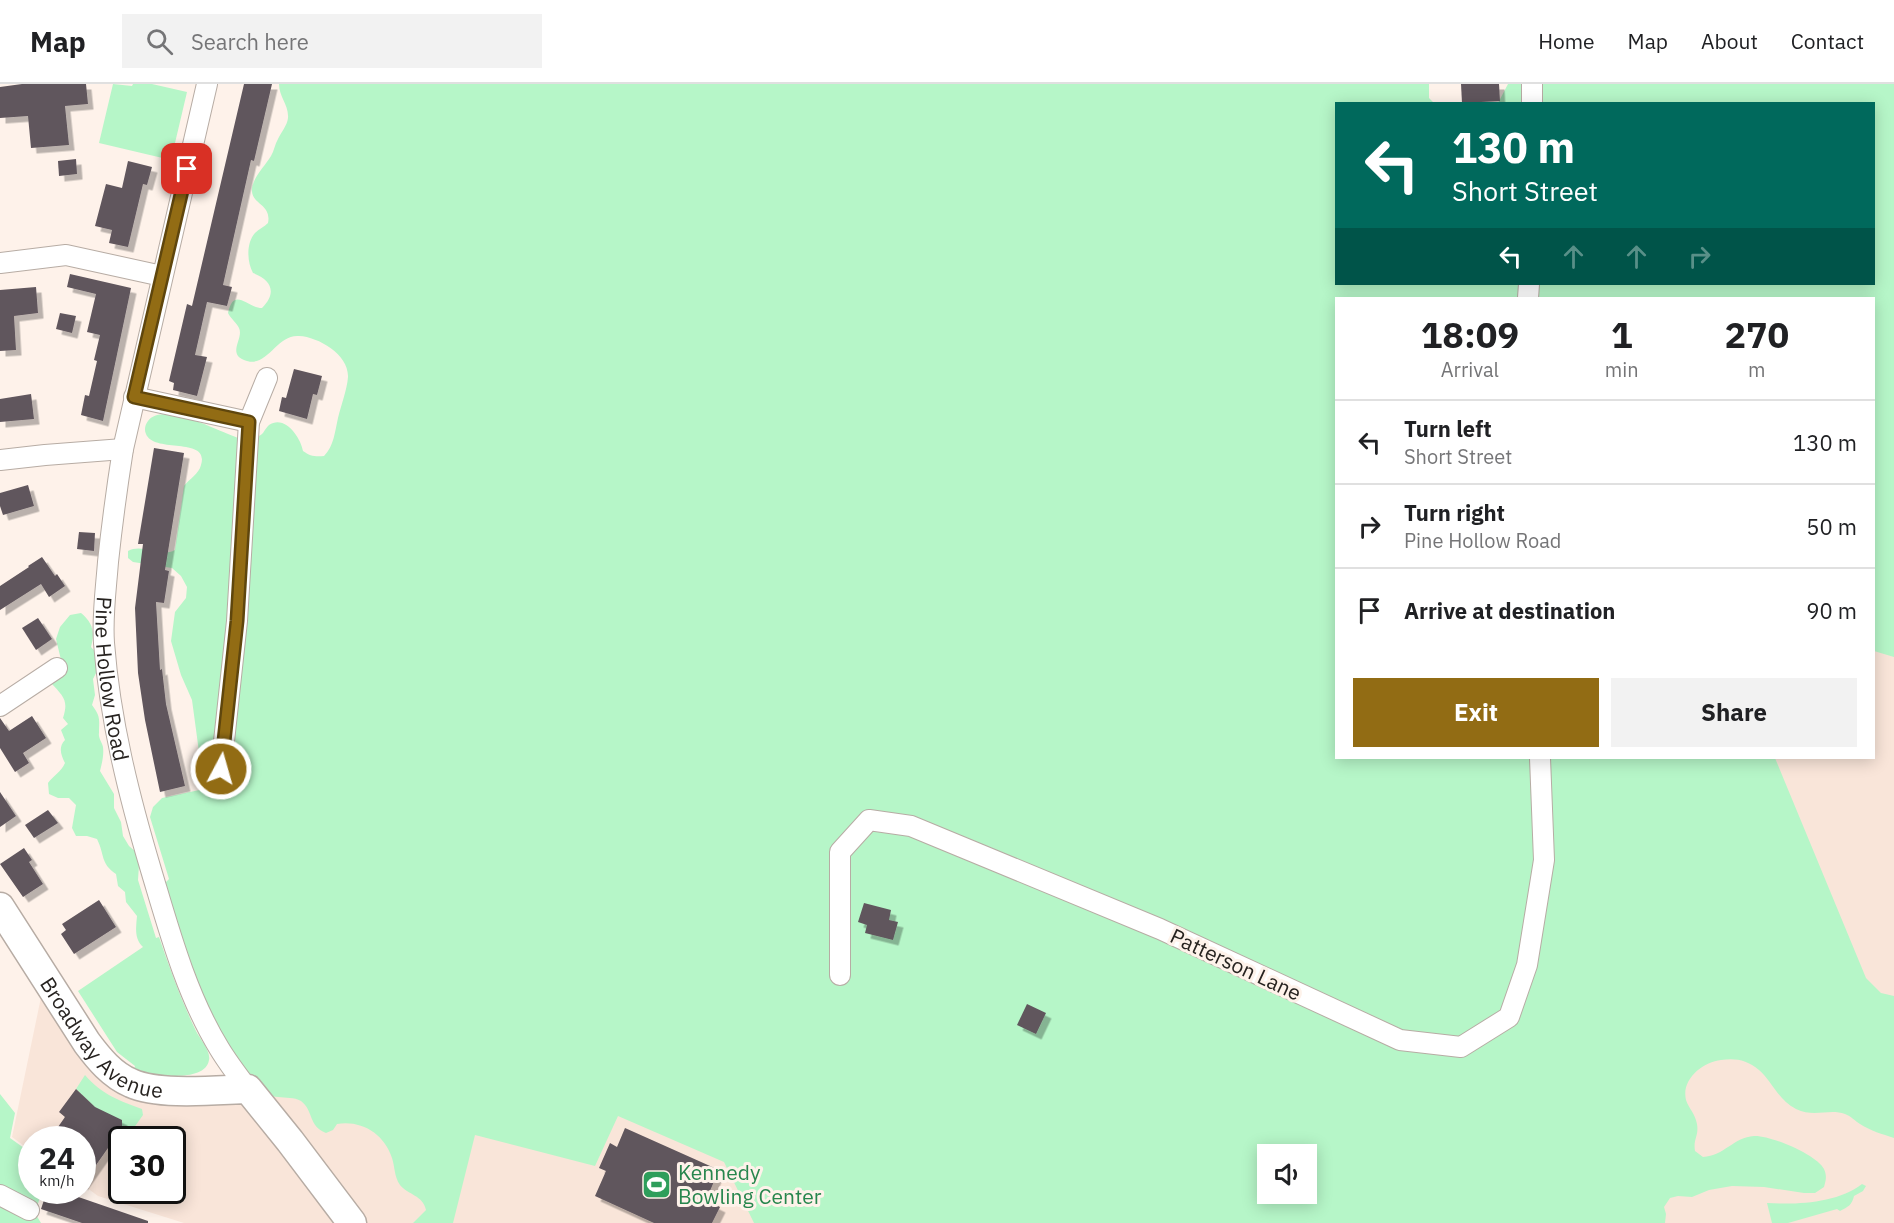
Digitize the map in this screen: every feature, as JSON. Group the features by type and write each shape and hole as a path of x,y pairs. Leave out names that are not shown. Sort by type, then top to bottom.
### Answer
{"street":[{"name":"Pine Hollow Road","path":"207,84 123,449 115,503 104,618 104,643 117,736 131,805 197,1006 218,1047 352,1223"},
{"path":"1532,84 1533,102"},
{"path":"0,263 66,255 162,276"},
{"path":"221,769 237,621 249,422 267,378"},
{"path":"134,397 249,422"},
{"path":"0,460 123,449"},
{"path":"0,706 57,669"},
{"name":"Patterson Lane","path":"840,975 840,852 869,820 911,826 1160,929 1400,1040 1461,1047 1509,1017 1527,965 1544,860 1540,759"},
{"name":"Broadway Avenue","path":"0,907 87,1043 100,1061 114,1073 131,1083 150,1089 248,1089"},
{"path":"0,1195 29,1210"}],"shaded area":[{"path":"1875,637 1894,643 1894,1223 1647,1223 1540,759 1875,759"},
{"path":"45,978 114,1073 248,1089 340,1030 1068,1223 184,1223 123,1204 186,1204 186,1126 108,1126 108,1199 96,1195 96,1126 18,1126 18,1141 12,1137"}],"green space":[{"path":"113,84 132,86 133,84 152,84 187,92 171,160 99,143"},
{"path":"279,84 1429,84 1429,98 1433,102 1335,102 1335,285 1875,285 1875,102 1499,102 1508,84 1894,84 1894,657 1875,651 1875,297 1335,297 1335,759 1775,759 1866,978 1881,993 1894,996 1894,1138 1868,1129 1839,1112 1809,1113 1796,1109 1784,1101 1764,1074 1755,1067 1741,1061 1726,1059 1714,1061 1701,1068 1687,1085 1686,1100 1697,1124 1695,1151 1703,1157 1710,1156 1747,1137 1771,1139 1803,1152 1820,1164 1826,1174 1824,1187 1815,1193 1804,1193 1764,1187 1732,1186 1709,1190 1692,1197 1678,1196 1670,1198 1664,1207 1665,1223 754,1223 724,1162 618,1116 595,1166 475,1135 453,1223 413,1223 426,1210 424,1205 419,1198 400,1185 388,1149 371,1130 346,1123 337,1124 333,1130 326,1133 316,1126 308,1109 301,1101 271,1096 247,1085 199,1005 164,884 169,879 150,817 153,807 162,798 204,789 192,700 181,675 171,641 175,612 186,598 187,587 181,576 172,568 133,562 128,558 128,551 140,549 169,552 175,550 184,486 198,471 202,456 190,448 151,440 145,432 146,424 155,416 166,414 192,420 241,439 248,439 261,435 269,425 275,422 281,423 296,434 303,451 313,456 324,456 334,438 348,377 344,361 338,355 324,344 307,337 291,337 284,340 265,356 252,362 239,357 236,349 240,332 228,313 231,305 234,301 242,300 262,308 270,297 268,283 253,273 248,253 252,237 268,223 267,211 254,198 252,188 286,124 287,109"},
{"path":"81,613 90,624 93,632 91,647 98,655 99,667 93,679 95,695 92,705 98,715 99,737 103,747 100,771 114,794 114,808 121,822 123,836 136,852 139,865 138,880 156,938 159,937 185,1008 209,1056 205,1068 188,1075 152,1074 134,1070 135,1066 117,1052 78,991 143,947 137,937 137,916 126,902 125,892 118,886 116,874 107,866 97,839 76,836 72,828 76,805 69,798 58,798 49,794 48,783 65,763 61,754 65,740 61,730 68,724 63,718 64,699 51,683 62,664 56,639 60,627 70,615"},
{"path":"85,1075 104,1092 142,1109 143,1115 135,1126 114,1126 76,1089"},
{"path":"0,1094 15,1113 10,1138 18,1144 18,1204 38,1204 35,1213 41,1223 0,1223"},
{"path":"1862,1184 1866,1186 1863,1191 1854,1196 1852,1202 1840,1211 1837,1209 1788,1223 1772,1223 1767,1203 1791,1204 1829,1199"}],"building":[{"path":"22,84 86,84 88,104 65,106 69,145 31,148 28,116 0,118 0,87"},
{"path":"244,84 272,84 254,161 251,160 223,285 232,287 227,306 207,302 195,355 207,357 197,396 173,390 174,383 169,381 187,304 192,306"},
{"path":"1461,84 1499,84 1500,101 1462,102"},
{"path":"76,159 77,174 59,176 58,161"},
{"path":"128,161 152,167 147,185 143,184 128,247 109,243 112,230 95,226 106,184 122,188"},
{"path":"70,274 131,288 103,421 81,415 85,395 89,396 97,361 94,360 100,335 87,332 96,294 67,287"},
{"path":"36,287 38,313 14,316 16,350 0,351 0,290"},
{"path":"60,313 76,316 72,333 56,329"},
{"path":"294,369 322,376 317,395 313,394 307,419 279,411 282,397 286,398"},
{"path":"31,394 34,419 0,422 0,399"},
{"path":"154,448 184,453 165,570 169,571 164,603 156,602 160,670 162,669 166,704 185,786 160,792 138,673 135,608 143,544 138,544"},
{"path":"28,485 34,506 3,515 0,493"},
{"path":"79,532 95,533 94,551 77,549"},
{"path":"42,557 65,586 49,597 41,584 0,610 0,586"},
{"path":"38,618 52,639 36,650 22,628"},
{"path":"32,716 46,738 23,753 29,763 15,772 0,748 0,718 9,731"},
{"path":"0,792 16,816 0,827"},
{"path":"48,810 58,823 34,838 25,825"},
{"path":"24,848 32,860 29,862 43,884 23,897 0,864"},
{"path":"99,900 116,927 74,954 61,934 66,930 62,924"},
{"path":"864,903 891,910 889,920 898,922 893,940 865,933 867,925 858,922"},
{"path":"1027,1004 1046,1013 1036,1034 1017,1025"},
{"path":"76,1089 95,1107 122,1120 122,1126 108,1126 108,1148 96,1165 96,1126 59,1126 65,1117 59,1112"},
{"name":"Kennedy Bowling Center","path":"625,1128 719,1170 706,1200 720,1207 712,1223 654,1223 595,1196 606,1171 599,1168 610,1143 617,1147"},
{"path":"96,1203 148,1221 148,1223 82,1223 41,1209 43,1204"}],"place":[{"name":"Kennedy Bowling Center","path":"657,1184"}],"route":[{"path":"187,169 134,397 249,422 237,621 221,769"}]}
